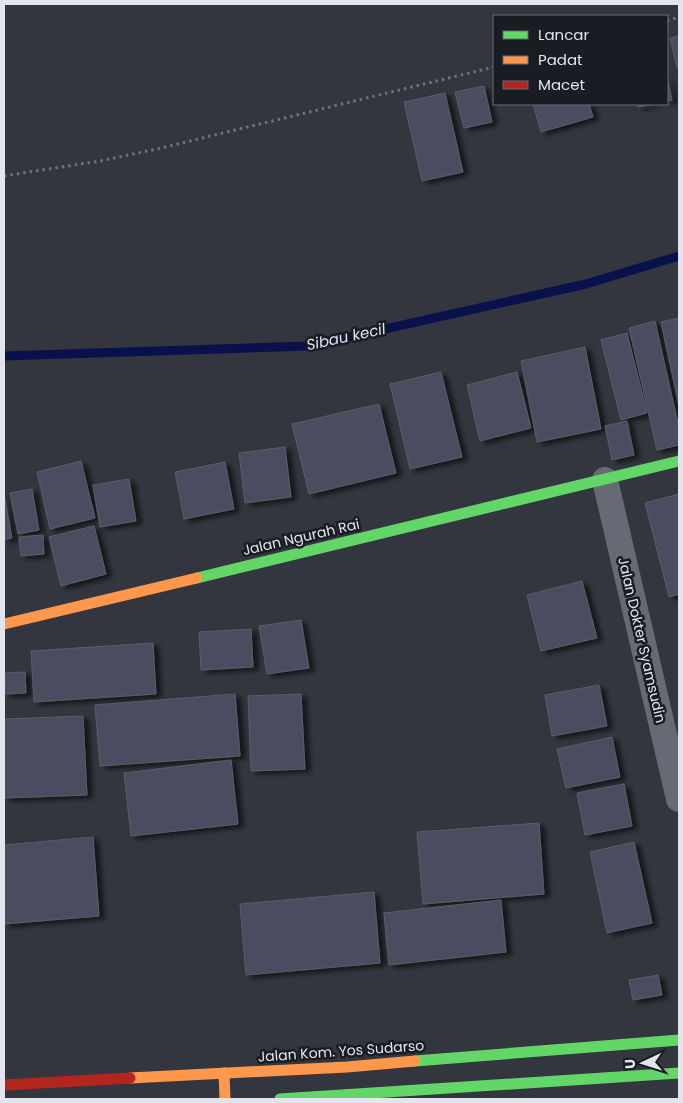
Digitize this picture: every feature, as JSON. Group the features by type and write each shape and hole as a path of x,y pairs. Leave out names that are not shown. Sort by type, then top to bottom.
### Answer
{"main road":[{"name":"Jalan Ngurah Rai","path":"4,624 679,461"},
{"name":"Jalan Kom. Yos Sudarso","path":"4,1084 347,1067 679,1040"},
{"path":"224,1073 225,1099"},
{"path":"280,1099 351,1097 679,1073"}],"street":[{"name":"Jalan Dokter Syamsudin","path":"605,480 679,799"}],"path":[{"path":"4,176 100,161 158,149 493,66"}],"building":[{"path":"679,36 679,67 677,68 670,38"},
{"path":"668,82 672,100 668,101"},
{"path":"484,86 492,122 464,128 455,92"},
{"path":"445,93 463,172 422,181 404,102"},
{"path":"533,105 589,105 593,117 541,132"},
{"path":"679,318 679,406 661,322"},
{"path":"655,321 679,428 679,445 657,450 629,328"},
{"path":"627,333 647,413 621,420 601,340"},
{"path":"585,347 601,429 537,442 521,361"},
{"path":"441,372 462,457 410,469 390,384"},
{"path":"517,372 531,428 480,441 467,385"},
{"path":"379,404 396,473 309,494 292,424"},
{"path":"627,421 634,455 612,460 605,426"},
{"path":"285,447 291,497 245,503 239,453"},
{"path":"81,461 95,518 50,529 37,472"},
{"path":"225,462 234,509 184,519 175,472"},
{"path":"129,479 136,521 100,527 93,485"},
{"path":"32,489 39,530 18,534 10,493"},
{"path":"4,494 12,538 4,540"},
{"path":"679,494 679,594 669,597 645,503"},
{"path":"94,526 106,574 61,586 49,537"},
{"path":"43,535 44,554 21,556 19,537"},
{"path":"582,581 597,638 541,651 527,595"},
{"path":"301,620 309,668 267,674 259,626"},
{"path":"251,629 253,667 201,670 199,632"},
{"path":"153,643 156,694 34,702 31,651"},
{"path":"25,672 26,693 5,694 5,673"},
{"path":"599,685 607,726 552,736 545,695"},
{"path":"235,694 240,756 100,766 95,705"},
{"path":"301,694 305,769 251,771 248,696"},
{"path":"83,716 87,795 4,798 4,719"},
{"path":"612,737 620,777 566,788 557,749"},
{"path":"231,760 238,824 131,836 124,773"},
{"path":"624,784 632,826 585,835 577,793"},
{"path":"539,823 544,894 423,904 417,832"},
{"path":"93,837 99,916 4,924 4,845"},
{"path":"634,842 652,923 607,933 590,852"},
{"path":"374,892 380,963 246,975 240,904"},
{"path":"501,900 506,952 389,965 384,913"},
{"path":"658,975 662,995 633,1000 629,980"}],"waterway":[{"name":"Sibau kecil","path":"4,356 309,346 586,284 679,256"}],"traffic: fast":[{"path":"197,578 679,461"},
{"path":"415,1061 679,1040"},
{"path":"280,1099 679,1073"}],"traffic: slow":[{"path":"4,624 197,578"},
{"path":"130,1078 347,1067 415,1061"},
{"path":"224,1073 225,1099"}],"traffic: jam":[{"path":"4,1085 130,1078"}]}
